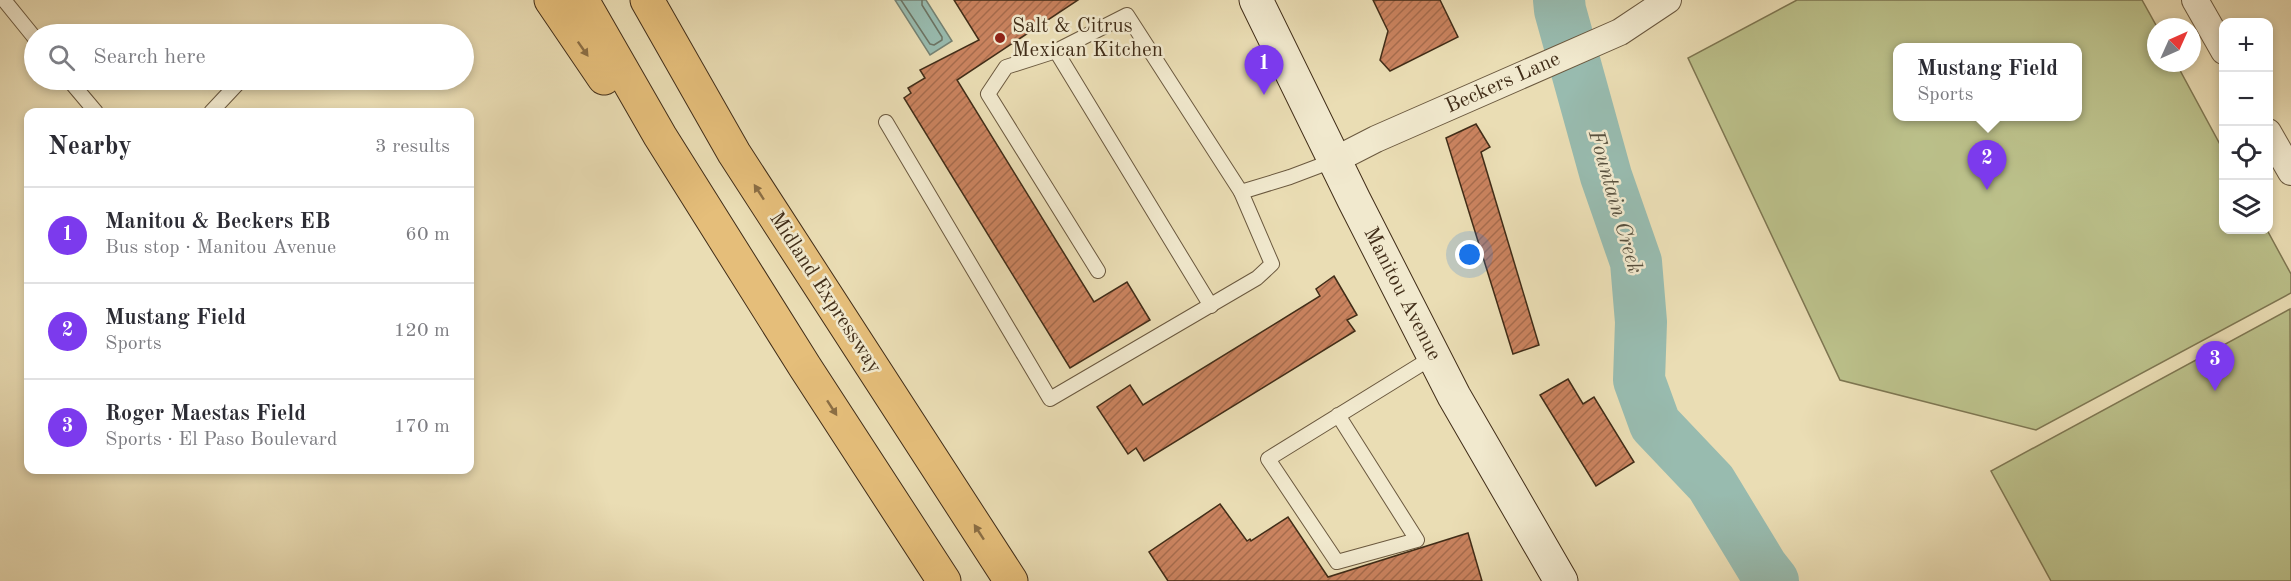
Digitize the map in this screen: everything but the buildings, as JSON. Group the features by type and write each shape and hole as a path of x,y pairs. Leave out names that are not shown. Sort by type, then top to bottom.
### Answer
{"highway":[{"path":"551,0 805,367"},
{"path":"582,0 660,136 805,367 944,581"},
{"name":"Midland Expressway","path":"647,0 734,153 1011,581"}],"main road":[{"name":"Manitou Avenue","path":"1256,0 1433,357 1561,581"}],"street":[{"name":"Beckers Lane","path":"1335,160 1376,139 1620,32 1668,0"},
{"path":"2195,0 2219,44"},
{"path":"2273,141 2291,172"}],"lane":[{"path":"4,0 24,25"},
{"path":"886,122 1050,399 1211,306 1257,278 1272,264 1241,192 1127,15 1056,51 1006,67 988,94 1098,271"},
{"path":"1056,51 1211,306"},
{"path":"77,90 93,108"},
{"path":"215,108 232,90"},
{"path":"1241,192 1335,160"},
{"path":"1338,415 1417,540 1337,562 1268,459 1338,415 1433,357"}],"green space":[{"path":"1797,0 2142,0 2152,18 2147,18 2147,72 2181,72 2219,143 2219,234 2269,234 2291,274 2291,293 2036,430 1840,380 1688,58"},
{"path":"2290,309 2291,581 2051,581 1991,471"}],"water":[{"path":"895,0 926,0 952,41 930,55"}],"waterway":[{"name":"Fountain Creek","path":"1559,0 1606,176 1636,262 1641,322 1639,380 1655,424 1711,483 1762,567 1773,581"}],"place":[{"name":"Salt & Citrus Mexican Kitchen","path":"1000,38"},
{"name":"Manitou & Beckers EB","path":"1264,95"},
{"name":"Mustang Field","path":"1987,190"},
{"name":"Roger Maestas Field","path":"2215,391"}]}
